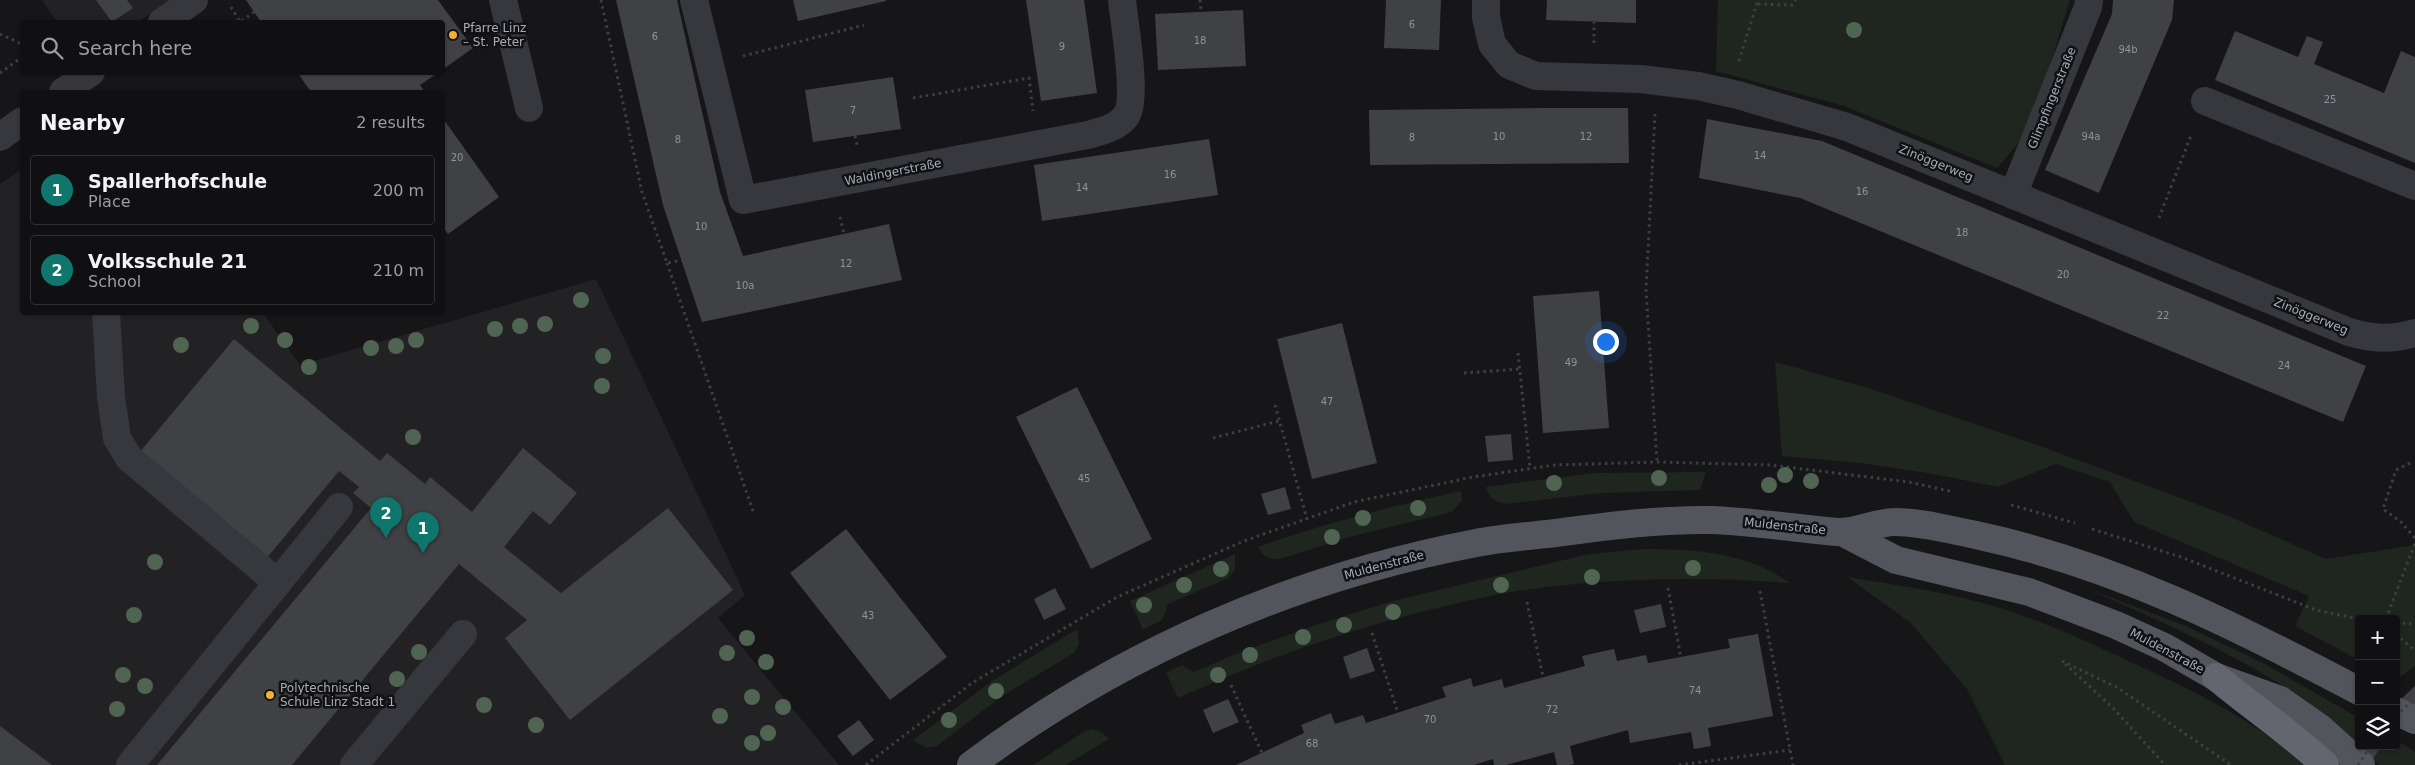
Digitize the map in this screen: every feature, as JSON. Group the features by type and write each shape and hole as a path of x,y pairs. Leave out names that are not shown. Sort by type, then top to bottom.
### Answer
{"highway":[{"path":"2216,677 2268,720 2306,747 2325,765"}],"main road":[{"name":"Muldenstraße","path":"971,765 1017,731 1087,686 1168,643 1268,601 1351,573 1479,543 1663,521 1745,522 1842,532 1893,522 1932,527 2008,544 2108,573 2193,607 2355,689"},
{"name":"Muldenstraße","path":"1842,532 1896,560 2030,592 2075,608 2164,647 2216,677 2280,700 2320,728 2359,765"},
{"path":"2400,713 2415,720"}],"street":[{"path":"165,20 194,0"},
{"path":"504,0 529,108"},
{"name":"Waldingerstraße","path":"694,0 744,200 1088,135 1112,127 1127,115 1131,98 1122,0"},
{"name":"Zinöggerweg","path":"1486,0 1486,17 1492,44 1509,65 1536,76 1640,79 1698,86 1738,95 1847,126 2349,332 2371,339 2386,339 2415,333"},
{"name":"Glimpfingerstraße","path":"2013,195 2088,7 2089,0"},
{"path":"66,90 87,75"},
{"path":"2205,101 2415,186"},
{"path":"0,137 20,122"},
{"path":"106,315 111,397 117,438 129,458 278,583"},
{"path":"130,765 340,507"},
{"path":"354,765 463,634"}],"path":[{"path":"601,0 642,192 753,511"},
{"path":"1200,0 1201,12"},
{"path":"1737,68 1758,2 1792,5 1796,0"},
{"path":"231,8 239,20"},
{"path":"243,20 254,12"},
{"path":"735,58 864,25"},
{"path":"0,34 20,43"},
{"path":"0,73 20,58"},
{"path":"913,98 1029,78 1037,144"},
{"path":"2165,203 2205,101"},
{"path":"1655,113 1646,290 1657,462"},
{"path":"667,263 682,260"},
{"path":"1518,354 1530,468"},
{"path":"1464,372 1520,369"},
{"path":"1274,405 1308,519"},
{"path":"1213,438 1279,421"},
{"path":"2410,463 2396,470 2383,509 2400,521 2415,538"},
{"path":"2388,615 2415,543"},
{"path":"1668,588 1681,658"},
{"path":"1760,592 1793,765"},
{"path":"1527,602 1543,677"},
{"path":"2400,623 2415,624"},
{"path":"1372,632 1398,712"},
{"path":"2400,638 2415,652"},
{"path":"2165,765 2113,708 2062,661 2118,688 2231,765"},
{"path":"1231,685 1262,753"},
{"path":"2400,712 2415,698"},
{"path":"1679,765 1790,750"},
{"path":"2359,765 2368,750"}],"shaded area":[{"path":"42,0 171,0 141,20 56,20"},
{"path":"1718,0 2070,0 2037,107 2018,144 1997,168 1844,106 1716,71"},
{"path":"20,170 20,315 264,315 300,365 596,279 745,595 718,618 839,765 0,765 0,184"},
{"path":"1775,362 1868,388 2040,446 2226,515 2326,559 2415,545 2415,666 2400,677 2400,615 2355,615 2355,658 2295,626 2309,596 2134,522 2110,482 2056,464 1998,487 1928,473 1860,463 1782,456"},
{"path":"1706,472 1700,490 1602,493 1505,504 1492,498 1486,487 1595,473"},
{"path":"1461,491 1462,500 1452,512 1353,536 1280,559 1267,557 1258,547 1308,530"},
{"path":"1644,549 1720,554 1756,565 1789,583 1721,579 1619,581 1517,591 1386,621 1315,643 1246,669 1178,698 1166,673 1182,665 1194,672 1243,651 1319,624 1393,601 1589,554"},
{"path":"1235,554 1235,570 1228,578 1168,604 1162,620 1143,630 1130,601"},
{"path":"1847,577 1965,598 2053,627 2156,674 2223,708 2266,734 2306,765 2005,765 1967,689 1911,623"},
{"path":"2088,589 2186,626 2263,663 2355,716 2355,743 2322,714 2285,687 2237,659"},
{"path":"1077,629 1079,644 1074,653 1002,696 937,746 926,748 913,740 992,681"},
{"path":"1093,729 1101,732 1109,739 1066,765 1033,765 1085,731"},
{"path":"2400,743 2415,752 2415,765 2379,765 2363,750 2400,750"}],"building":[{"path":"96,0 127,0 133,8 115,20 111,20"},
{"name":"Pfarre Linz – St. Peter","path":"246,0 438,0 473,48 445,68 445,20 260,20"},
{"path":"616,0 677,0 720,192 743,256 889,224 902,280 702,322 663,205"},
{"path":"793,0 886,0 886,1 798,21"},
{"path":"1026,0 1084,0 1097,93 1041,101"},
{"path":"1386,0 1441,0 1439,50 1384,48"},
{"path":"1547,0 1636,0 1636,23 1546,20"},
{"path":"2113,0 2174,0 2172,20 2099,193 2045,170 2112,14"},
{"path":"1243,10 1246,66 1158,70 1155,14"},
{"path":"2235,31 2298,57 2307,36 2323,42 2314,64 2384,93 2401,51 2415,57 2415,163 2215,80"},
{"name":"Pfarre Linz – St. Peter","path":"299,75 435,75 420,85 424,90 310,90"},
{"path":"893,77 901,129 813,142 805,90"},
{"path":"1628,108 1629,163 1370,165 1369,110"},
{"path":"1707,119 1822,141 2366,366 2343,422 1800,198 1699,178"},
{"path":"445,121 499,197 448,234 445,230"},
{"path":"1209,139 1218,195 1042,221 1034,165"},
{"path":"1599,291 1609,428 1543,433 1533,296"},
{"path":"1342,323 1377,463 1312,479 1277,339"},
{"path":"234,339 380,461 387,453 425,484 430,477 472,512 523,448 577,493 550,525 533,511 504,547 561,593 668,508 733,590 570,720 505,638 527,620 459,564 292,765 157,765 371,508 353,493 359,487 339,471 266,559 139,453"},
{"path":"1077,387 1152,539 1091,569 1016,417"},
{"path":"1511,434 1513,460 1488,462 1485,436"},
{"path":"1285,487 1291,509 1268,515 1261,494"},
{"path":"846,529 947,657 890,700 790,573"},
{"path":"1055,588 1066,609 1044,620 1034,599"},
{"path":"1661,604 1666,627 1640,633 1634,610"},
{"path":"1758,634 1773,716 1708,728 1711,746 1694,749 1691,732 1630,743 1628,730 1570,746 1574,764 1569,765 1557,765 1554,752 1506,765 1494,765 1493,759 1474,765 1236,765 1304,733 1301,725 1331,713 1335,724 1363,715 1366,723 1446,697 1442,687 1471,678 1473,687 1502,679 1504,688 1585,666 1582,656 1614,649 1617,661 1646,655 1648,663 1730,648 1728,639"},
{"path":"1367,648 1375,671 1350,679 1343,657"},
{"path":"2415,686 2415,707 2400,724 2400,705 2400,700"},
{"path":"1228,699 1239,722 1213,733 1203,710"},
{"path":"859,720 874,740 853,756 837,736"},
{"path":"0,726 52,765 0,765"},
{"path":"2362,750 2379,750 2368,765"}],"place":[{"name":"Pfarre Linz – St. Peter","path":"453,35"},
{"name":"Volksschule 21","path":"386,538"},
{"name":"Spallerhofschule","path":"423,553"},
{"name":"Polytechnische Schule Linz Stadt 1","path":"270,695"}]}
